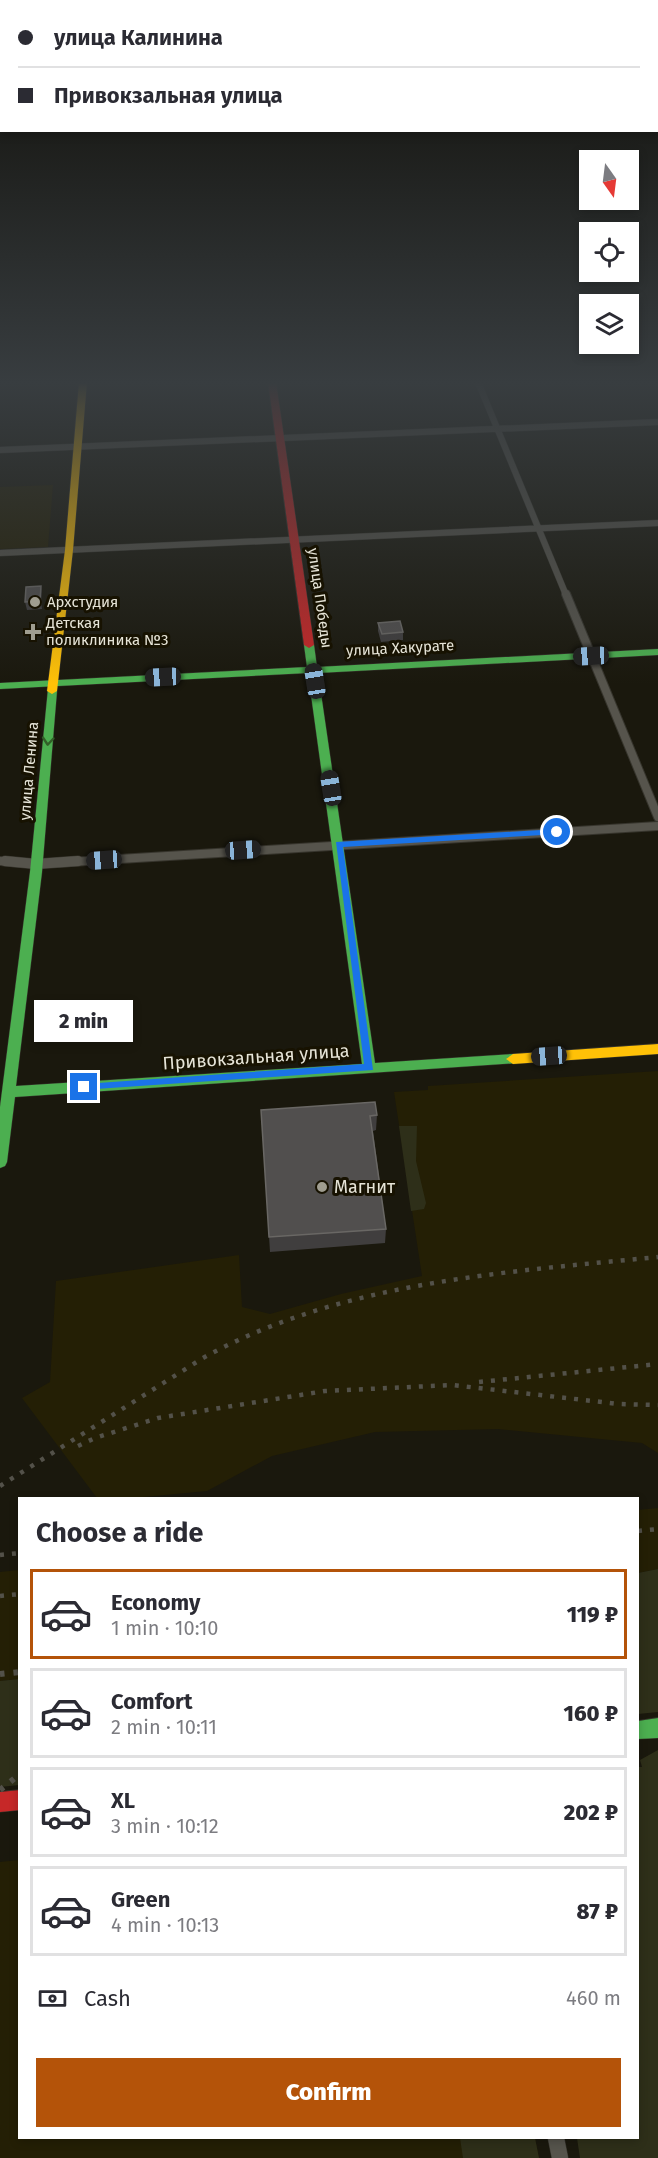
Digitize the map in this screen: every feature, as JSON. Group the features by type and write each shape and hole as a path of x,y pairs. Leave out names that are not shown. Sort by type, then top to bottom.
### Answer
{"street":[{"name":"улица Ленина","path":"0,1162 5,1093 36,864 74,483"},
{"name":"улица Победы","path":"287,483 369,1067"},
{"path":"521,483 658,817"},
{"path":"0,554 658,523"},
{"name":"улица Хакурате","path":"0,686 658,652"},
{"path":"0,861 36,864 658,826"},
{"name":"Привокзальная улица","path":"5,1093 658,1048"},
{"path":"639,1730 658,1728"},
{"path":"0,1802 18,1800"},
{"path":"556,2139 560,2158"}],"shaded area":[{"path":"53,485 48,547 0,549 0,487"},
{"path":"658,1071 658,1453 642,1443 498,1429 375,1432 272,1456 207,1491 144,1497 96,1497 22,1398 50,1382 56,1281 239,1255 242,1307 270,1314 341,1294 422,1276 394,1092 428,1090 428,1086"},
{"path":"658,1508 658,1569 639,1573 639,1510"},
{"path":"18,1570 18,1679 0,1681 0,1572"},
{"path":"18,1860 18,2139 535,2139 539,2158 0,2158 0,1862"}],"green space":[{"path":"399,1126 417,1126 416,1161 426,1203 424,1209 411,1211"},
{"path":"658,1569 658,1712 639,1714 639,1573"},
{"path":"18,1679 18,1785 0,1787 0,1681"},
{"path":"658,1750 658,2158 580,2158 577,2139 639,2139 639,1767 642,1767 640,1760"},
{"path":"460,2139 535,2139 539,2158 463,2158"}],"building":[{"path":"41,586 40,601 25,602 26,587"},
{"path":"400,621 403,632 382,634 378,623"},
{"name":"Магнит","path":"375,1102 377,1115 370,1116 386,1229 269,1237 261,1110"}],"railway":[{"path":"0,1486 203,1358 256,1332 310,1312 424,1285 542,1268 658,1257"},
{"path":"479,1382 658,1364"},
{"path":"78,1446 95,1438 158,1418 325,1391 452,1385 619,1404 658,1405"},
{"path":"639,1531 658,1529"},
{"path":"0,1555 18,1553"},
{"path":"0,1596 18,1594"},
{"path":"0,1674 18,1672"},
{"path":"0,1790 18,1776"}],"traffic: fast":[{"path":"309,645 369,1067"},
{"path":"0,686 658,652"},
{"path":"0,1162 36,872 52,691"},
{"path":"9,1092 513,1059"},
{"path":"639,1730 658,1728"}],"traffic: slow":[{"path":"52,691 75,483"},
{"path":"513,1059 658,1049"}],"traffic: jam":[{"path":"286,483 309,645"},
{"path":"0,1802 18,1800"}],"place":[{"name":"Архстудия","path":"35,602"},
{"name":"Детская поликлиника №3","path":"33,632"},
{"name":"Магнит","path":"322,1187"}],"route":[{"path":"84,1087 369,1067 339,844 557,832"}]}
